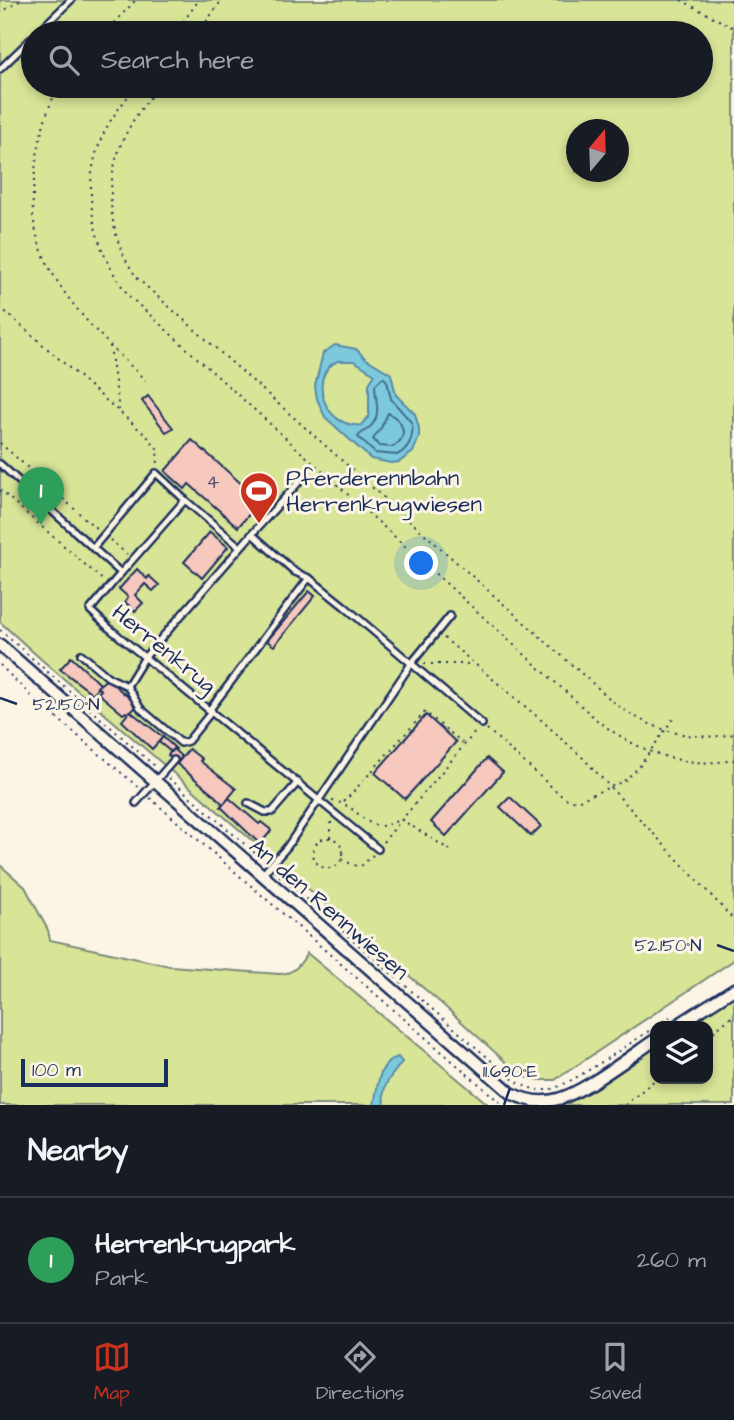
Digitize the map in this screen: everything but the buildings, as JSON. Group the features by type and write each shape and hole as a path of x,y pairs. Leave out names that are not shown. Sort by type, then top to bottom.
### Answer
{"street":[{"name":"An den Rennwiesen","path":"0,645 495,1080 520,1098 543,1102 564,1097 650,1043"},
{"path":"684,1021 734,989"}],"lane":[{"path":"49,21 71,0"},
{"path":"0,69 21,49"},
{"name":"Herrenkrug","path":"0,464 121,573 90,610 378,849"},
{"path":"93,548 156,473 240,547"},
{"path":"127,686 145,657 299,482"},
{"path":"121,573 185,500"},
{"path":"252,534 296,572 309,578 482,724"},
{"path":"81,654 108,677 127,686 139,707 181,743 188,741 252,657 264,635 309,578"},
{"path":"262,875 287,847 411,664 450,616"},
{"path":"136,803 174,760"},
{"path":"248,803 265,812 272,812 298,782"}],"path":[{"path":"0,13 21,0"},
{"path":"116,21 136,0"},
{"path":"184,21 200,0"},
{"path":"207,21 222,0"},
{"path":"681,0 734,29"},
{"path":"730,0 734,2"},
{"path":"53,98 40,134 35,175 33,215 41,246 54,277 80,313 145,380"},
{"path":"128,98 104,133 94,160 90,187 97,234 107,263 124,290 158,324 598,721 626,742 674,760 700,763 734,760"},
{"path":"151,98 128,130 118,153 112,181 111,202 116,235 126,260 138,279 617,705 642,721 693,737 734,734"},
{"path":"0,307 155,444 159,460 156,473"},
{"path":"110,345 119,411"},
{"path":"0,443 133,559"},
{"path":"0,490 109,586"},
{"path":"0,630 506,1074 524,1086 544,1090 562,1085 650,1030"},
{"path":"443,637 539,718 612,787 734,920"},
{"path":"411,664 472,664"},
{"path":"0,665 30,695 503,1105"},
{"path":"344,803 426,711 465,745"},
{"path":"342,859 354,865 362,865 482,724 569,801 577,801 612,787 635,772 675,716"},
{"path":"320,800 344,803 374,825 383,826 402,820 450,850"},
{"path":"330,838 333,811"},
{"path":"323,839 337,841 341,847 342,859 327,868 315,860 315,845 323,839"},
{"path":"713,1032 734,1015"},
{"path":"625,1105 650,1084"}],"green space":[{"path":"0,0 734,0 734,960 555,1080 521,1076 442,1004 0,622"},
{"path":"0,865 25,887 48,930 50,940 170,966 279,974 296,968 307,953 489,1105 0,1105"},
{"path":"734,994 734,1105 565,1105 650,1049 650,1084 713,1084 713,1021 692,1021"}],"water":[{"path":"335,345 356,349 391,374 396,395 415,414 419,428 419,437 413,452 399,462 371,459 325,417 315,386 323,353","holes":["338,361 354,361 375,374 369,384 369,416 361,425 348,424 337,418 329,410 322,388 323,377 329,367"]},
{"path":"398,1057 402,1062 385,1087 385,1105 374,1105 382,1070 386,1064"}],"place":[{"name":"Herrenkrugpark","path":"41,525"},
{"name":"Pferderennbahn Herrenkrugwiesen","path":"259,525"}]}
